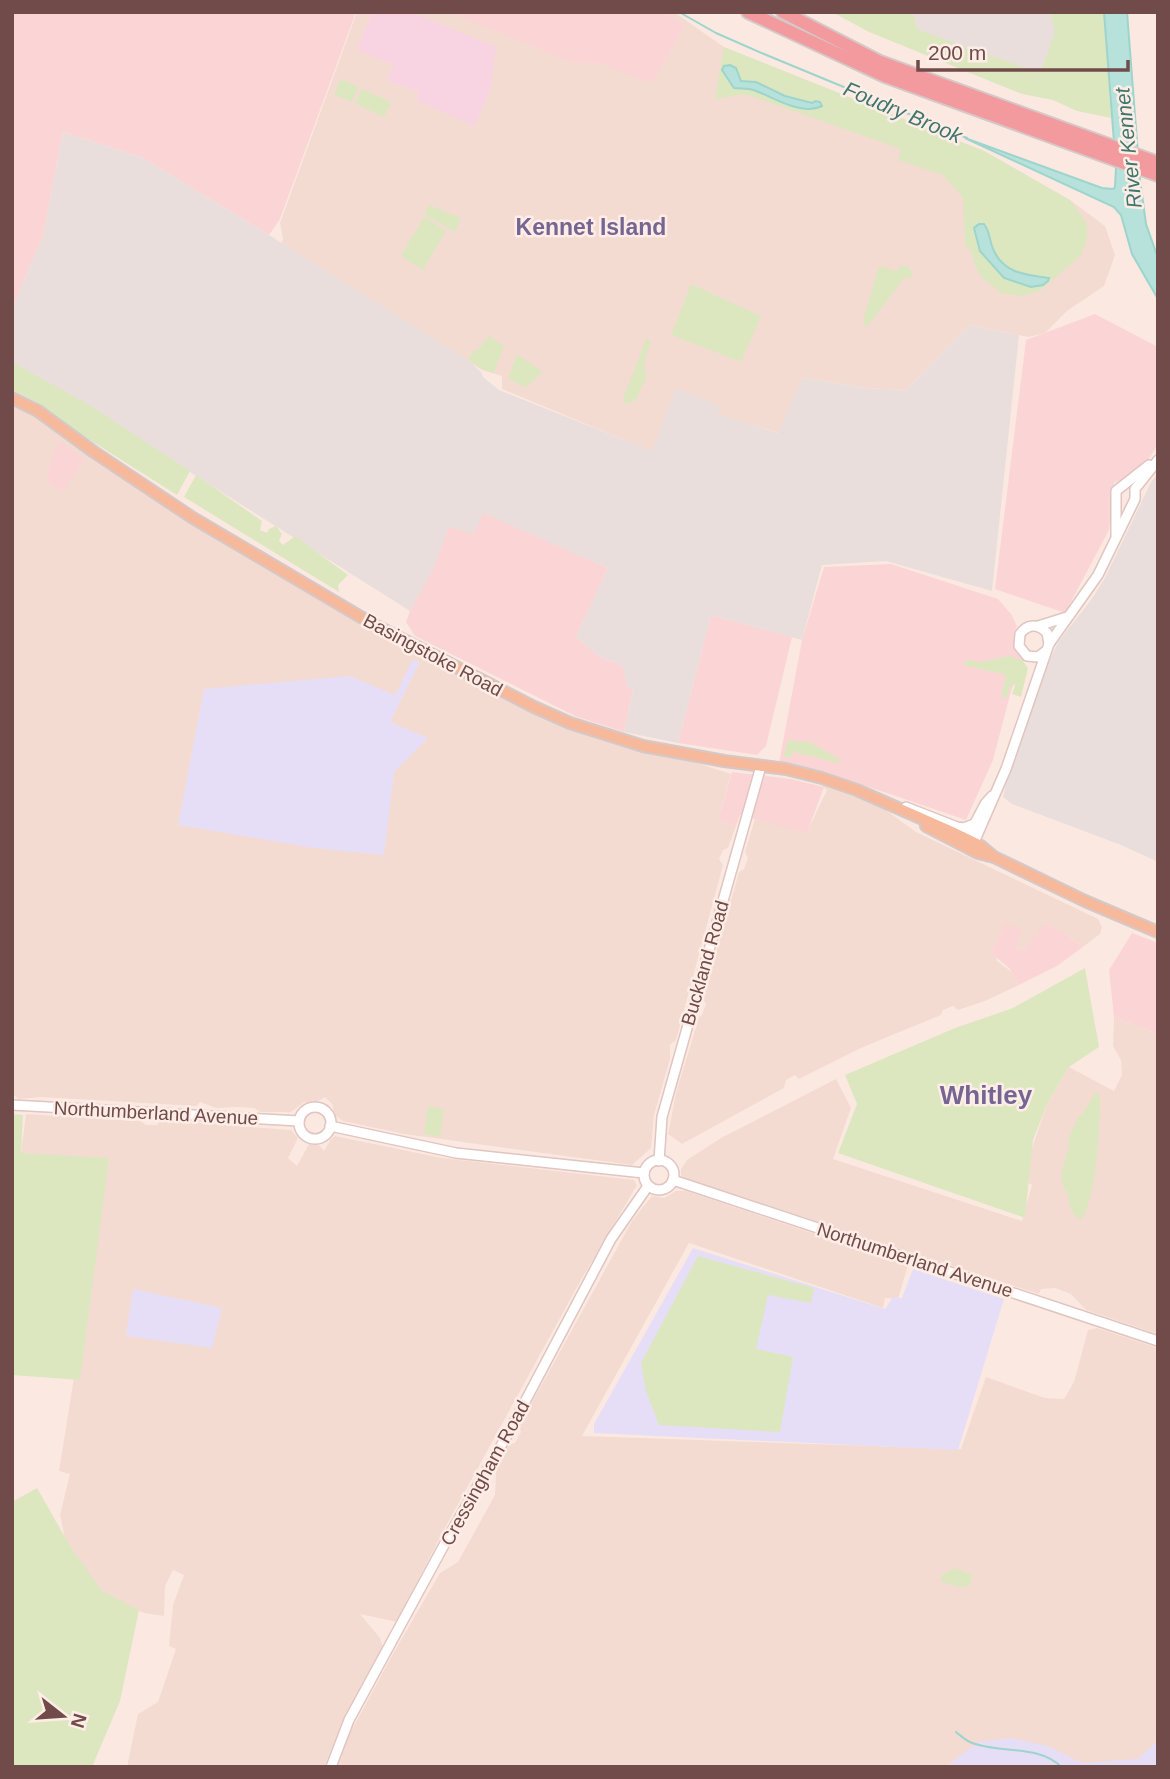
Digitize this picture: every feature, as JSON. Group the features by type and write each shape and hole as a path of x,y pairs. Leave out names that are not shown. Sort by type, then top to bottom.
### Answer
{"highway":[{"path":"748,12 877,73 1154,168"},
{"path":"783,12 880,62 1101,149"}],"main road":[{"name":"Basingstoke Road","path":"12,398 38,411 193,518 387,633 504,693 570,723 643,746 786,769 857,790 1085,901 1158,932"}],"street":[{"path":"1115,540 1116,491 1158,458"},
{"path":"968,844 991,805 1048,647 1094,582 1136,496 1135,489 1158,458"},
{"path":"1125,484 1135,489"},
{"path":"1117,500 1126,504 1132,502"},
{"path":"1036,680 1030,657 1021,650 1018,638 1025,628 1067,617"},
{"path":"1030,657 1038,657 1048,647 1047,633 1038,626"},
{"name":"Buckland Road","path":"659,1161 662,1117 761,766"},
{"path":"968,844 974,824 994,794"},
{"path":"897,808 907,807 961,828 974,824"},
{"name":"Northumberland Avenue","path":"12,1105 299,1121"},
{"path":"317,1107 326,1112 330,1126 325,1135 314,1139 303,1133 299,1121 307,1109 317,1107"},
{"path":"330,1126 456,1153 644,1173"},
{"path":"659,1161 669,1165 673,1180 662,1190 648,1186 644,1173 650,1164 659,1161"},
{"name":"Northumberland Avenue","path":"673,1180 1158,1341"},
{"name":"Cressingham Road","path":"331,1767 349,1720 450,1534 509,1432 611,1239 648,1186"}],"shaded area":[{"path":"12,12 356,12 280,219 269,235 143,158 63,132 43,236 12,309"},
{"name":"Kennet Island","path":"357,12 674,12 724,47 984,151 1070,200 1105,226 1115,255 1104,286 1067,311 1045,333 1029,337 969,325 906,390 867,388 803,378 779,433 717,414 720,407 653,452 502,389 502,376 482,370 281,244 283,239 280,223"},
{"path":"372,12 411,12 496,47 491,86 475,126 417,101 418,92 387,80 394,65 357,50"},
{"path":"450,12 665,12 685,26 650,83 600,63 570,62"},
{"path":"844,12 1068,12 1053,100"},
{"path":"63,132 143,158 468,360 499,390 652,451 676,388 720,406 718,414 778,433 803,378 867,388 906,390 969,325 1019,335 992,591 886,561 822,565 802,640 711,615 678,743 624,732 633,691 626,685 623,666 599,656 576,637 608,568 483,513 474,534 449,527 433,569 410,611 41,378 12,365 12,309 43,236"},
{"path":"1095,314 1158,347 1158,444 1149,459 1129,476 1114,483 1109,530 1065,613 995,589 1026,340"},
{"path":"12,400 238,543 393,632 570,727 620,738 731,774 718,820 736,826 728,848 723,850 719,859 723,865 676,1040 670,1045 670,1059 654,1115 651,1148 632,1165 404,1134 343,1121 334,1115 333,1105 325,1097 317,1102 304,1102 291,1112 260,1112 254,1108 216,1108 200,1102 196,1106 41,1097 19,1099 12,1094"},
{"path":"61,441 84,460 63,491 46,480 53,455"},
{"path":"350,460 483,512 608,568 576,637 599,656 623,666 633,691 624,732 575,716 415,636 406,622 410,611"},
{"path":"1158,473 1158,862 1121,845 1012,804 1003,797 1010,768 1047,665 1059,641 1105,578 1151,482"},
{"path":"891,564 998,599 1017,626 1014,646 1024,659 1023,664 1011,691 993,760 966,820 819,770 779,763 802,640 824,567"},
{"path":"711,615 792,637 766,746 757,755 678,743"},
{"path":"413,659 420,662 391,720 392,723 428,738 394,772 384,855 314,848 178,825 204,689 349,676 395,695"},
{"path":"732,772 791,779 824,787 807,833 740,815 736,826 718,820"},
{"path":"806,772 862,793 916,832 1098,919 1102,927 1100,934 1083,947 1068,935 1023,951 1015,946 996,943 997,961 1012,972 1019,985 958,1010 953,1006 943,1010 941,1015 863,1047 799,1079 795,1075 786,1080 784,1088 682,1144 668,1134 676,1093 699,1017 706,1004 703,999 739,872 744,869 748,858 745,852 756,815 807,832 827,790"},
{"path":"1005,923 1022,930 1015,946 1023,951 1045,924 1068,935 1083,947 1057,966 1019,985 1010,969 991,953"},
{"path":"1132,933 1158,943 1158,1034 1114,1017 1109,970"},
{"path":"1114,1017 1158,1034 1158,1334 1086,1310 1071,1294 1055,1288 1041,1289 1039,1294 681,1175 681,1169 687,1160 721,1138 836,1079 851,1108 833,1159 1022,1221 1032,1185 1021,1179 1048,1102 1069,1067 1114,1091 1122,1075 1121,1060 1113,1046"},
{"path":"26,1114 141,1121 146,1125 157,1125 161,1120 291,1130 298,1138 288,1158 297,1166 309,1144 319,1145 324,1151 335,1136 442,1158 634,1180 637,1185 582,1278 440,1537 397,1622 360,1614 380,1638 383,1648 341,1724 324,1767 127,1767 138,1714 158,1702 176,1649 169,1646 173,1605 184,1575 173,1570 165,1586 164,1616 144,1613 101,1595 69,1557 60,1515 70,1474 59,1471 109,1159 21,1153"},
{"path":"676,1191 686,1191 908,1265 898,1299 885,1298 883,1308 689,1243 582,1436 961,1449 986,1377 1045,1398 1064,1399 1074,1382 1088,1330 1097,1328 1158,1348 1158,1767 338,1767 350,1733 394,1652 440,1573 458,1562 495,1495 496,1471 509,1444 515,1443 521,1432 519,1426 632,1221 652,1196 664,1198"},
{"path":"693,1248 885,1309 893,1297 902,1298 913,1269 1004,1299 958,1450 594,1433 594,1424"},
{"path":"133,1289 222,1308 212,1348 126,1336"},
{"path":"1011,1738 1047,1746 1082,1763 1138,1759 1158,1740 1158,1767 945,1767 979,1742"}],"green space":[{"path":"832,12 904,12 915,16 915,24 919,30 1040,73 1055,32 1050,12 1104,12 1111,118 1077,111 1053,100 1022,94 869,32"},
{"path":"724,47 984,151 1070,200 1087,223 1087,239 1081,255 1041,290 1022,296 1001,293 983,279 976,268 971,250 965,247 963,198 943,175 898,160 901,149 745,94 715,99"},
{"path":"341,79 359,87 352,102 334,95"},
{"path":"362,89 391,102 384,117 355,104"},
{"path":"429,205 461,218 455,232 424,215"},
{"path":"424,217 446,231 423,270 401,256"},
{"path":"879,266 897,271 900,266 908,266 913,276 911,279 906,276 866,328 863,320"},
{"path":"691,284 761,316 741,362 671,335"},
{"path":"489,336 504,346 494,373 468,360"},
{"path":"647,337 651,342 644,362 646,377 636,400 628,404 622,401"},
{"path":"517,354 543,372 526,387 508,379"},
{"path":"12,362 91,406 190,471 177,495 71,428 36,402 12,390"},
{"path":"196,475 262,521 260,530 267,533 276,526 282,534 279,541 283,545 295,536 348,575 338,585 339,592 184,497"},
{"path":"1009,656 1022,660 1028,668 1021,697 1012,694 1015,685 1012,684 1006,698 1001,697 1006,675 964,665 965,660 981,662"},
{"path":"788,740 810,742 841,760 839,763 793,752 791,757 787,758 784,756"},
{"path":"1085,968 1099,1047 1069,1067 1048,1102 1033,1140 1025,1218 838,1153 857,1104 845,1075 955,1028 1013,1008"},
{"path":"1095,1093 1100,1095 1100,1123 1094,1179 1081,1220 1072,1211 1061,1174 1069,1146 1068,1140 1079,1115 1082,1115"},
{"path":"428,1106 444,1109 440,1137 424,1134"},
{"path":"12,1114 23,1115 21,1153 109,1158 80,1380 12,1375"},
{"path":"698,1256 814,1288 811,1303 768,1295 756,1349 793,1357 780,1432 659,1425 646,1391 641,1363"},
{"path":"37,1488 70,1546 102,1591 139,1610 120,1701 92,1767 12,1767 12,1502"},
{"path":"954,1568 973,1575 969,1586 962,1588 940,1581 942,1575"}],"water":[{"name":"River Kennet","path":"1104,12 1127,12 1140,180 1146,224 1158,258 1158,299 1132,254 1121,215 1114,207 965,138 1102,188 1113,189 1116,168"},
{"path":"724,66 736,68 741,81 756,82 785,96 812,103 820,102 822,106 806,109 754,90 734,88 722,70"},
{"path":"979,224 986,227 1001,262 1015,271 1049,278 1048,281 1043,285 1031,287 1004,278 980,251 974,228"}],"waterway":[{"name":"Foudry Brook","path":"679,12 716,33 967,138"},
{"path":"956,1732 981,1746 1042,1755 1061,1767"}],"district":[{"name":"Kennet Island","path":"591,227"},
{"name":"Whitley","path":"986,1095"}]}
